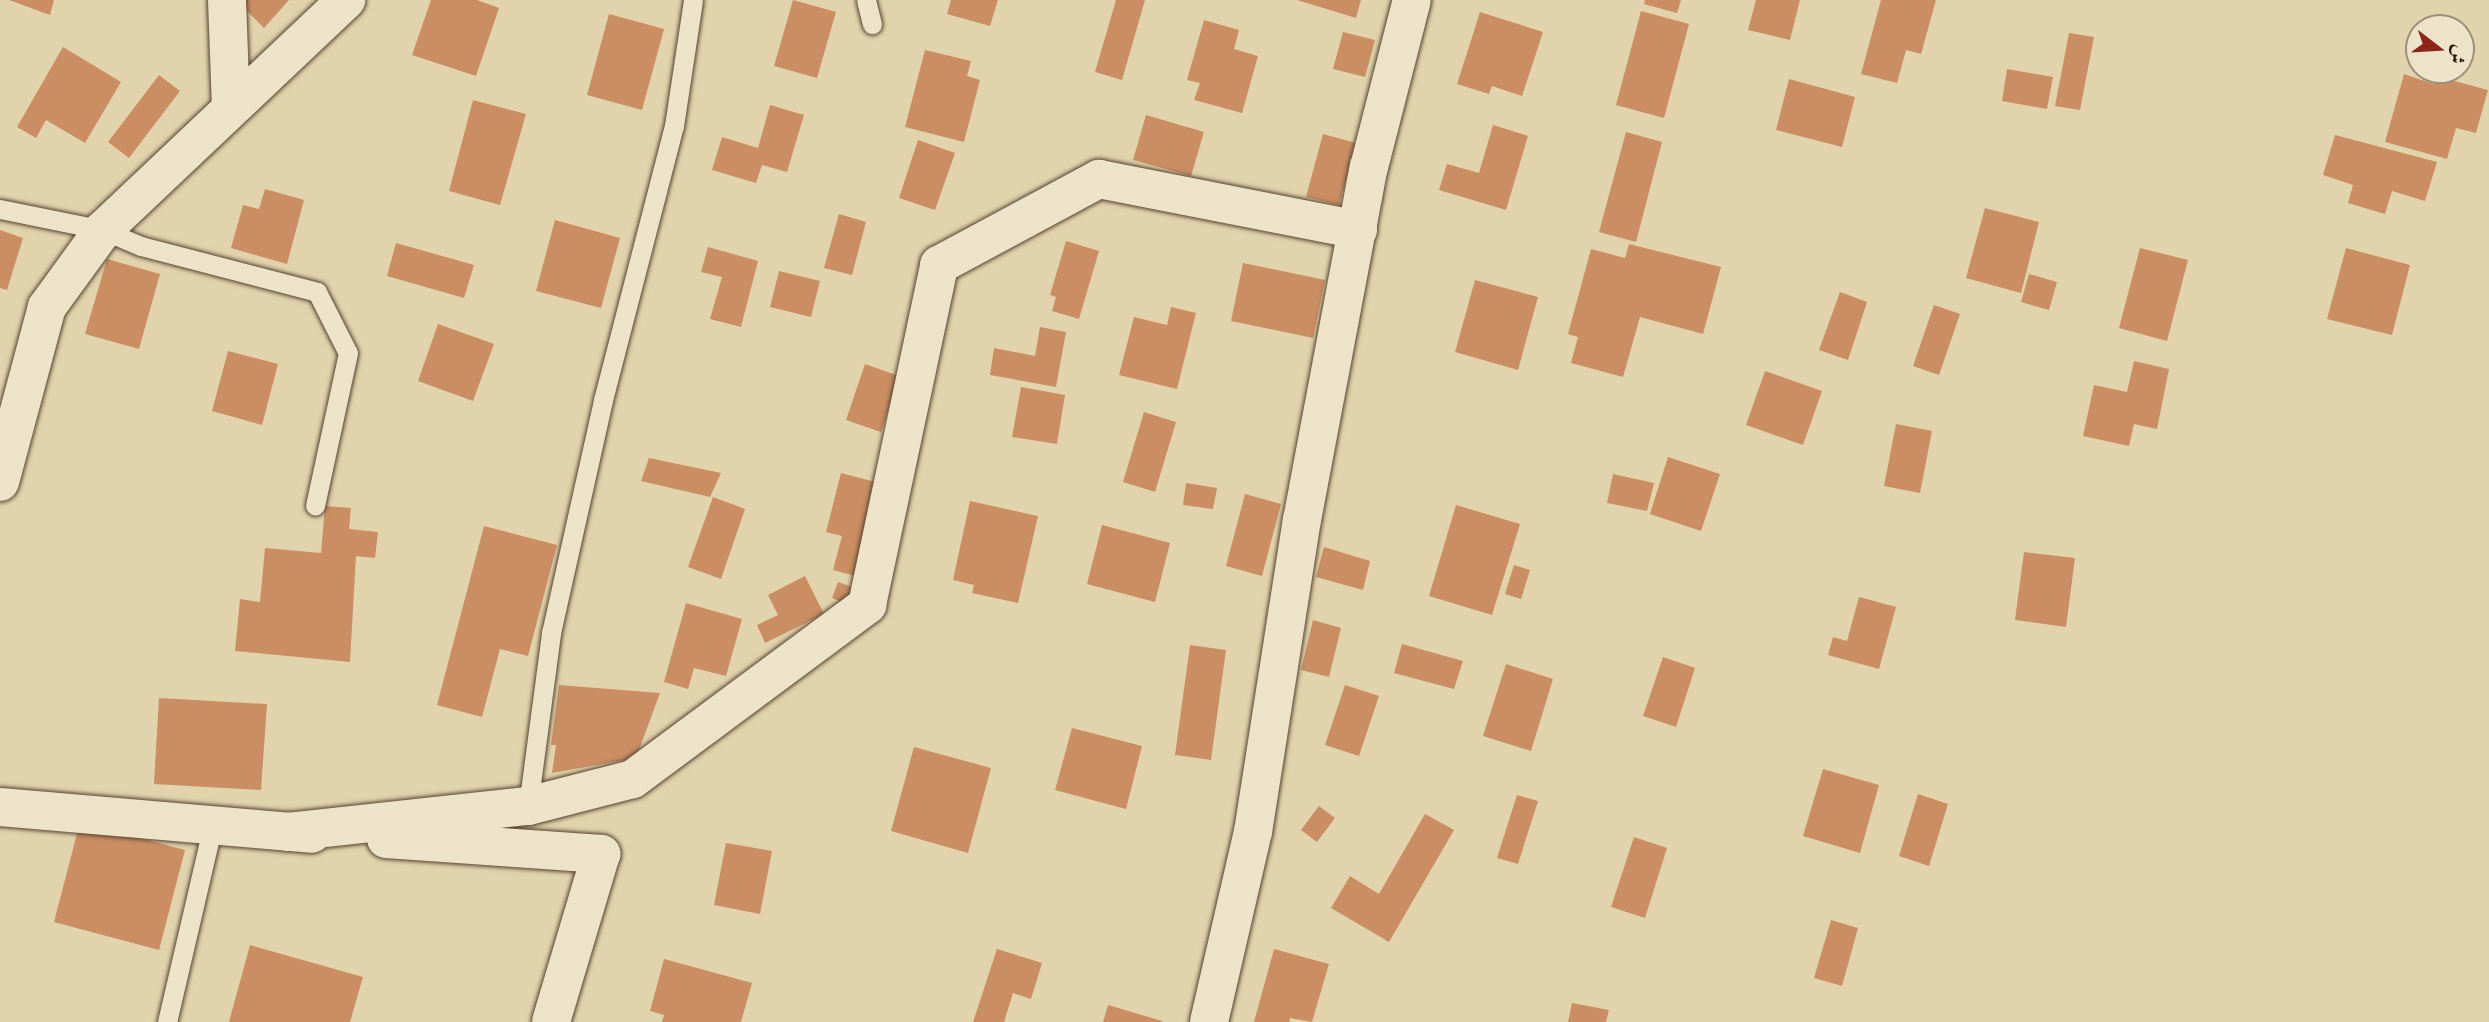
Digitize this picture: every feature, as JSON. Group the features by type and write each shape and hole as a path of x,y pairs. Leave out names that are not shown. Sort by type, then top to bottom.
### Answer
{"street":[{"path":"227,0 231,107"},
{"path":"0,482 47,307 103,230 346,0"},
{"path":"1209,1022 1253,832 1302,520 1358,230 1412,0"},
{"path":"288,832 528,806 633,779 867,605 939,265 1100,179 1358,230"},
{"path":"0,807 288,832 601,854 551,1022"}],"lane":[{"path":"528,806 551,633 603,400 674,126 693,0"},
{"path":"866,0 872,24"},
{"path":"0,209 103,230 141,246 317,292 348,353 315,505"},
{"path":"167,1022 213,825"}],"building":[{"path":"9,0 54,0 50,15"},
{"path":"236,0 289,0 264,28"},
{"path":"431,0 477,0 499,8 476,76 412,55"},
{"path":"793,0 836,12 817,78 774,66"},
{"path":"951,0 998,0 990,26 947,14"},
{"path":"1116,0 1145,0 1122,80 1095,72"},
{"path":"1297,0 1361,0 1356,18"},
{"path":"1645,0 1681,0 1677,13 1644,4"},
{"path":"1756,0 1800,0 1790,40 1748,30"},
{"path":"1881,0 1936,0 1921,54 1906,50 1897,83 1861,74"},
{"path":"1641,11 1689,24 1664,118 1616,105"},
{"path":"1480,12 1543,32 1522,96 1492,86 1489,94 1457,84"},
{"path":"609,14 664,29 642,110 587,95"},
{"path":"1204,20 1239,30 1234,49 1258,56 1242,113 1194,100 1200,83 1187,80"},
{"path":"1343,32 1375,40 1365,77 1333,69"},
{"path":"2069,33 2094,37 2080,110 2055,106"},
{"path":"63,47 121,82 85,143 46,120 36,138 17,127"},
{"path":"925,50 971,61 967,76 980,80 964,142 905,127"},
{"path":"2007,69 2053,77 2047,109 2002,101"},
{"path":"2404,74 2405,84 2466,84 2488,90 2476,133 2456,128 2447,159 2385,142"},
{"path":"159,75 180,91 129,158 108,142"},
{"path":"1789,79 1855,97 1842,147 1776,130"},
{"path":"473,100 526,114 500,205 449,191"},
{"path":"770,105 804,115 787,172 762,165 756,183 712,170 722,137 758,148"},
{"path":"1146,115 1204,132 1191,176 1133,160"},
{"path":"1493,125 1528,136 1506,210 1439,190 1447,164 1479,173"},
{"path":"1626,132 1662,142 1636,242 1599,232"},
{"path":"1323,134 1356,143 1339,205 1306,197"},
{"path":"2335,135 2437,162 2425,201 2392,191 2385,214 2348,203 2353,185 2323,175"},
{"path":"918,140 955,153 935,210 899,198"},
{"path":"265,189 304,200 287,264 231,248 243,205 259,209"},
{"path":"1985,208 2039,222 2021,293 1966,278"},
{"path":"839,214 866,222 852,275 824,268"},
{"path":"555,220 620,238 601,308 536,291"},
{"path":"0,230 23,238 7,290 0,288"},
{"path":"1066,241 1099,251 1079,319 1052,311 1056,297 1050,295"},
{"path":"396,243 474,265 464,298 387,276"},
{"path":"1629,244 1721,267 1703,334 1640,317 1623,377 1571,363 1578,337 1568,334 1591,249 1625,258"},
{"path":"708,247 758,261 741,327 710,319 722,277 701,272"},
{"path":"2140,248 2188,260 2167,341 2119,328"},
{"path":"2346,248 2410,265 2392,335 2327,319"},
{"path":"107,259 160,274 139,349 85,334"},
{"path":"1243,263 1325,280 1313,338 1231,321"},
{"path":"779,271 820,281 811,317 770,307"},
{"path":"2029,274 2057,282 2049,310 2021,302"},
{"path":"1475,280 1538,297 1518,370 1455,352"},
{"path":"1840,292 1867,302 1848,360 1819,350"},
{"path":"1934,305 1960,314 1939,375 1913,366"},
{"path":"1171,307 1196,313 1177,389 1119,375 1134,317 1167,325"},
{"path":"438,324 494,344 473,401 418,381"},
{"path":"1040,327 1066,332 1056,387 990,375 994,348 1035,356"},
{"path":"228,351 278,364 262,425 212,411"},
{"path":"2134,361 2169,369 2157,429 2134,424 2129,446 2083,436 2094,385 2127,392"},
{"path":"865,364 899,376 881,432 846,420"},
{"path":"1765,371 1822,391 1803,445 1746,425"},
{"path":"1021,387 1065,395 1057,444 1012,437"},
{"path":"1144,412 1176,422 1155,492 1123,482"},
{"path":"1896,424 1932,431 1920,493 1884,486"},
{"path":"1668,457 1720,474 1701,531 1650,514"},
{"path":"649,458 721,473 710,497 641,481"},
{"path":"841,473 883,484 859,577 833,570 842,536 826,532"},
{"path":"1613,474 1654,483 1647,511 1607,503"},
{"path":"1186,483 1217,488 1213,509 1183,505"},
{"path":"1245,494 1281,504 1262,576 1226,566"},
{"path":"713,497 745,509 721,579 688,567"},
{"path":"970,501 1038,516 1018,603 972,593 974,585 953,580"},
{"path":"1456,505 1520,524 1492,615 1429,596"},
{"path":"325,506 351,508 349,529 378,532 375,558 356,556 350,662 235,651 240,599 260,602 265,548 321,553"},
{"path":"1102,525 1170,543 1155,602 1087,584"},
{"path":"484,526 557,545 528,656 500,649 482,717 437,705"},
{"path":"1324,547 1370,561 1363,590 1316,577"},
{"path":"2024,552 2075,558 2066,627 2015,620"},
{"path":"1514,565 1530,570 1521,599 1505,594"},
{"path":"805,576 824,614 765,643 757,625 778,615 768,595"},
{"path":"838,582 855,588 849,605 832,598"},
{"path":"1859,597 1896,607 1879,669 1828,655 1833,637 1847,641"},
{"path":"686,603 742,619 726,676 694,668 688,689 664,682"},
{"path":"1313,620 1341,628 1329,677 1301,670"},
{"path":"1402,644 1463,661 1454,689 1394,673"},
{"path":"1190,645 1226,650 1211,760 1175,755"},
{"path":"1663,657 1695,668 1676,727 1643,716"},
{"path":"1506,664 1553,679 1531,751 1483,736"},
{"path":"559,685 660,693 636,758 552,773 556,745 551,745"},
{"path":"1345,685 1379,696 1359,756 1325,745"},
{"path":"159,698 267,704 261,790 154,784"},
{"path":"1072,728 1142,746 1126,809 1055,790"},
{"path":"914,747 991,768 968,853 891,831"},
{"path":"1823,769 1879,785 1860,853 1803,836"},
{"path":"1918,794 1948,804 1929,866 1899,856"},
{"path":"1517,795 1538,801 1518,864 1497,858"},
{"path":"1319,806 1335,818 1317,842 1301,830"},
{"path":"1425,814 1454,830 1389,942 1331,908 1350,876 1379,894"},
{"path":"80,822 185,850 159,950 54,922"},
{"path":"1634,837 1667,848 1645,918 1611,907"},
{"path":"726,843 772,851 760,914 714,905"},
{"path":"1831,920 1858,928 1842,986 1814,978"},
{"path":"250,945 363,977 350,1022 229,1022"},
{"path":"997,949 1042,963 1031,999 1013,993 1004,1022 973,1022"},
{"path":"1274,949 1329,964 1312,1022 1290,1018 1289,1022 1254,1022"},
{"path":"664,959 752,983 741,1022 662,1022 664,1015 650,1011"},
{"path":"1572,1003 1609,1010 1606,1022 1568,1022"},
{"path":"1108,1005 1162,1021 1162,1022 1103,1022"}]}
